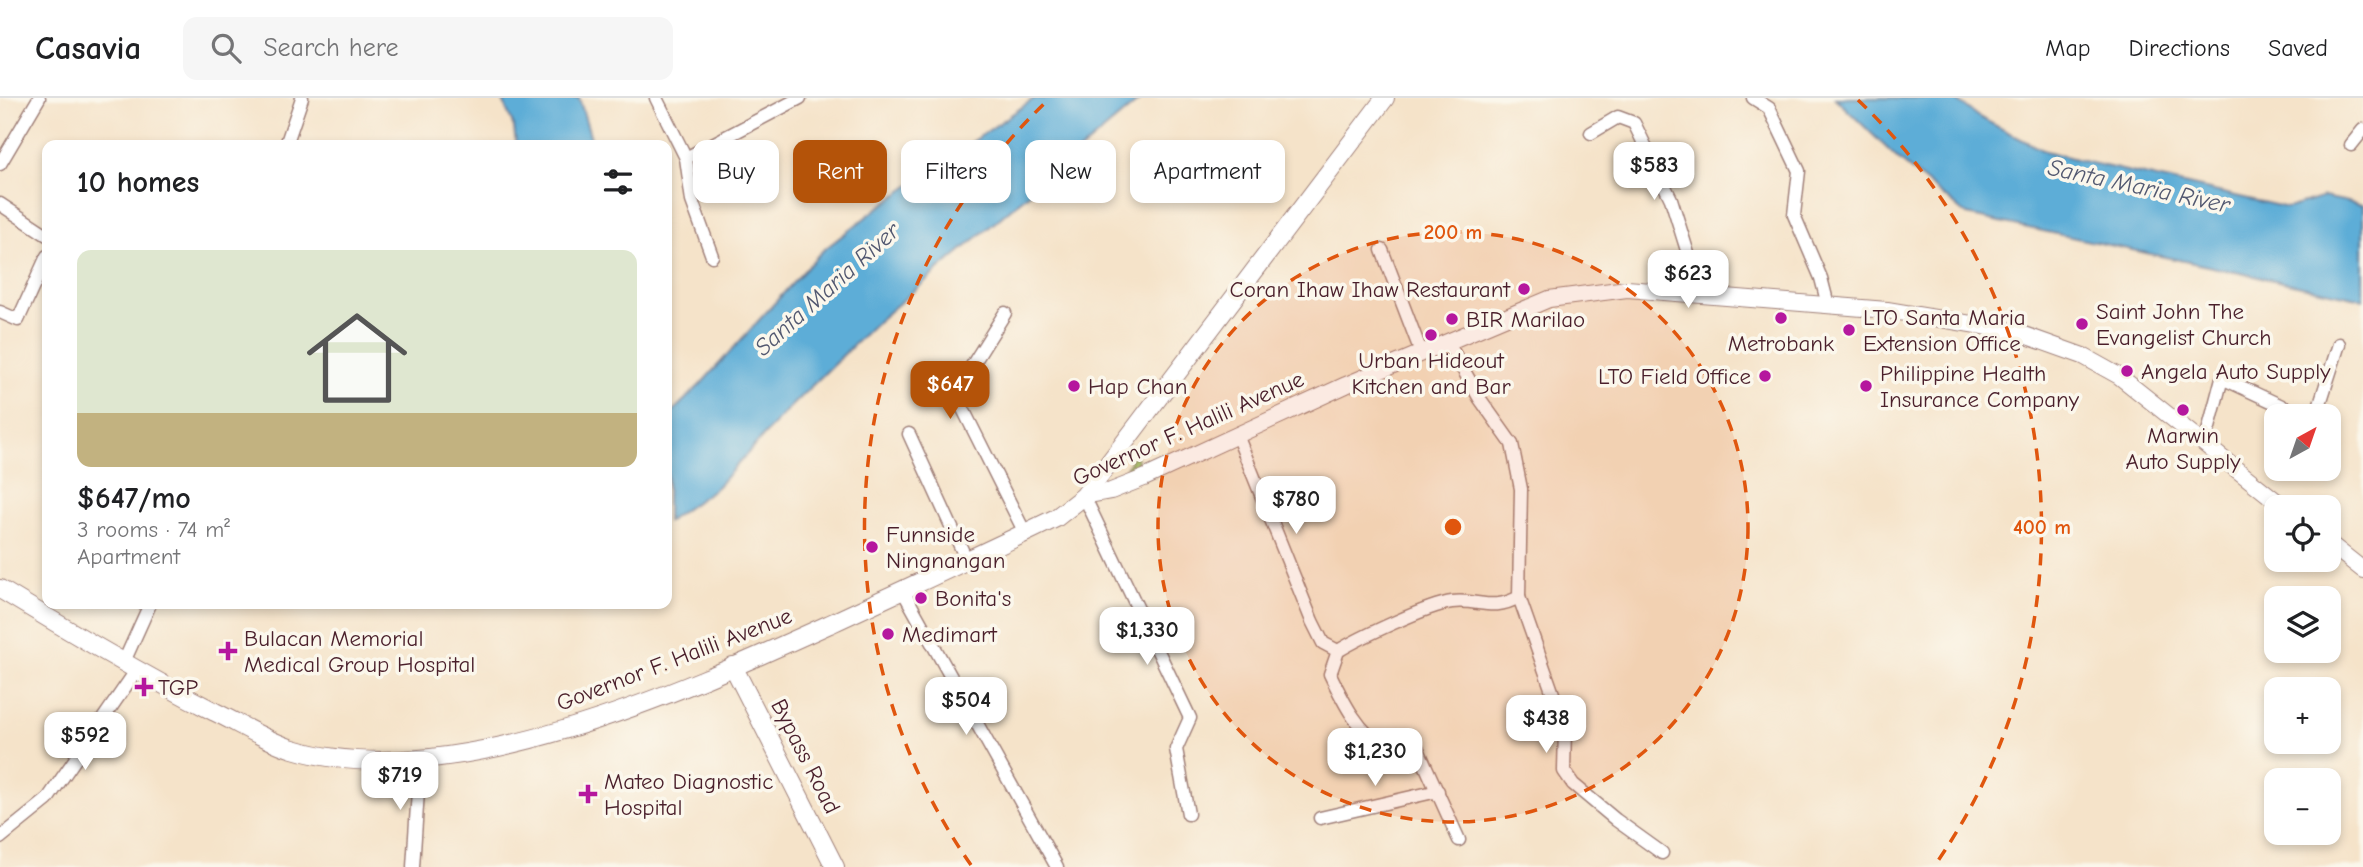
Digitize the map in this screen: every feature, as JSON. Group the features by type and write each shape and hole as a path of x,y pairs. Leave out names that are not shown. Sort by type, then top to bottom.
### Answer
{"main road":[{"path":"1084,496 1385,98"},
{"name":"Governor F. Halili Avenue","path":"0,589 130,667 291,748 344,760 420,760 478,751 607,715 733,666 903,592 1056,518 1084,496 1111,491 1421,352 1549,299 1571,294 1627,289 1700,292 1998,326 2048,342 2083,356 2119,376 2269,495"},
{"path":"2341,553 2363,570"},
{"name":"Bypass Road","path":"733,666 835,867"}],"street":[{"path":"0,164 39,98"},
{"path":"288,140 302,98"},
{"path":"656,98 686,158 692,201 712,256"},
{"path":"686,158 800,98"},
{"path":"1753,98 1769,108 1799,171 1794,215 1821,278 1828,305"},
{"path":"1591,133 1618,117 1634,123 1671,199 1700,292"},
{"path":"2351,145 2363,130"},
{"path":"0,204 42,232"},
{"path":"1382,250 1421,352"},
{"path":"0,313 18,320 42,267"},
{"path":"1005,313 958,388 959,401 1025,533"},
{"path":"1447,341 1480,399 1512,444 1521,489 1520,597 1565,729 1564,771 1573,784 1616,820 1662,853"},
{"path":"2320,404 2339,344"},
{"path":"2205,443 2222,378 2277,404"},
{"path":"909,434 967,561"},
{"path":"1237,435 1312,621 1323,643 1338,652"},
{"path":"1084,496 1190,718 1176,749 1188,814"},
{"path":"903,592 1057,867"},
{"path":"1459,840 1413,743 1406,741 1385,747 1375,743 1358,723 1330,674 1331,664 1338,652 1447,603 1503,606 1520,597"},
{"path":"0,838 47,800 130,667 148,609"},
{"path":"413,867 420,760"},
{"path":"1320,818 1438,791"}],"green space":[{"path":"1134,453 1141,469 1122,478"}],"water":[{"path":"502,98 579,98 592,140 515,140 514,127"},
{"name":"Santa Maria River","path":"1035,98 1142,98 1092,140 1025,140 1025,197 878,321 786,411 717,487 672,518 672,412 821,252 901,192 901,203 1011,203 1011,140 975,140"},
{"name":"Santa Maria River","path":"1835,98 1954,98 1977,116 2042,150 2087,162 2288,208 2324,197 2363,205 2363,299 1967,215 1899,160"}],"place":[{"name":"Coran Ihaw Ihaw Restaurant","path":"1524,289"},
{"name":"Metrobank","path":"1781,318"},
{"name":"BIR Marilao","path":"1452,319"},
{"name":"Saint John The Evangelist Church","path":"2082,324"},
{"name":"LTO Santa Maria Extension Office","path":"1849,330"},
{"name":"Urban Hideout Kitchen and Bar","path":"1431,335"},
{"name":"Angela Auto Supply","path":"2127,371"},
{"name":"LTO Field Office","path":"1765,376"},
{"name":"Hap Chan","path":"1074,386"},
{"name":"Philippine Health Insurance Company","path":"1866,386"},
{"name":"Marwin Auto Supply","path":"2183,410"},
{"name":"Funnside Ningnangan","path":"872,547"},
{"name":"Bonita's","path":"921,598"},
{"name":"Medimart","path":"888,634"},
{"name":"Bulacan Memorial Medical Group Hospital","path":"228,651"},
{"name":"TGP","path":"144,687"},
{"name":"Mateo Diagnostic Hospital","path":"588,794"}]}
